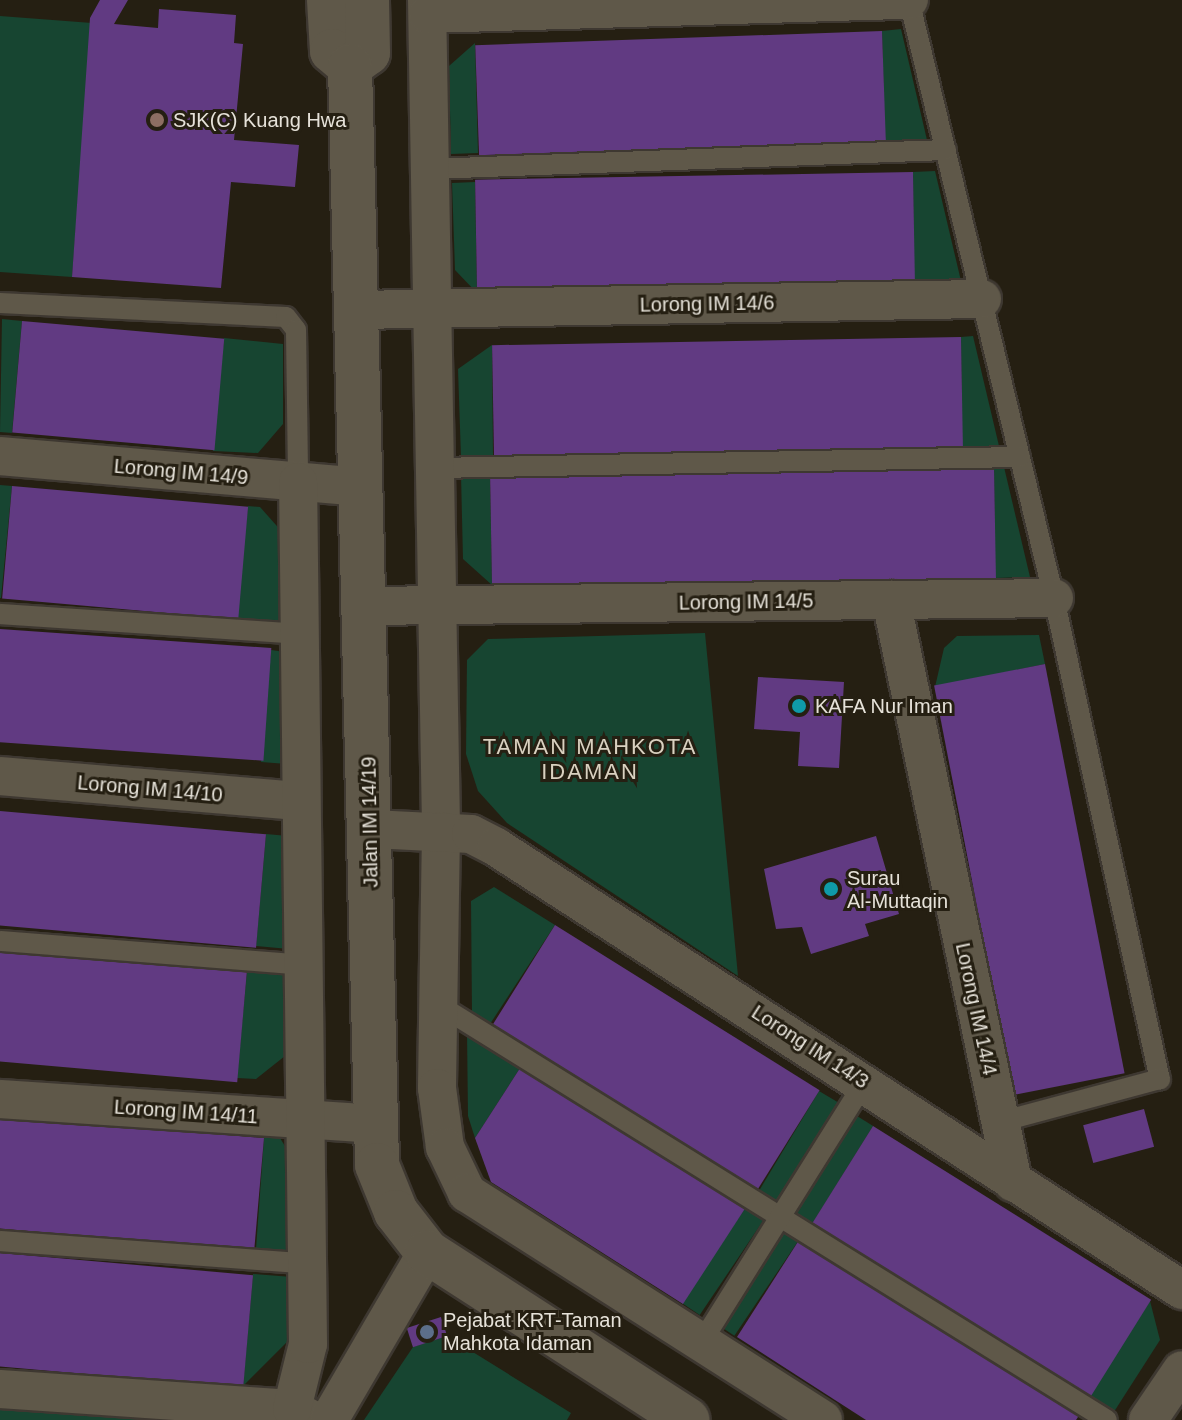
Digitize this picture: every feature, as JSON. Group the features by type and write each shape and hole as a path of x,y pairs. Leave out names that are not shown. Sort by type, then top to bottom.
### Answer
{"street":[{"path":"329,0 332,51 350,66 368,53 367,0"},
{"path":"823,1420 467,1193 445,1147 437,1088 441,831 428,7 909,0"},
{"name":"Jalan IM 14/19","path":"350,66 372,829 373,1124 382,1181 427,1252 688,1420"},
{"name":"Lorong IM 14/6","path":"356,310 982,299"},
{"name":"Lorong IM 14/9","path":"0,456 361,487"},
{"path":"0,1389 303,1414 308,1344 303,1263 298,482"},
{"name":"Lorong IM 14/5","path":"364,606 1054,598"},
{"name":"Lorong IM 14/4","path":"891,600 1013,1182"},
{"name":"Lorong IM 14/10","path":"0,776 300,801"},
{"name":"Lorong IM 14/3","path":"372,829 471,834 517,859 1176,1286"},
{"name":"Lorong IM 14/11","path":"0,1099 373,1124"},
{"path":"329,1420 427,1252"},
{"path":"1148,1420 1182,1370"}],"lane":[{"path":"909,0 1054,598 1160,1079 1000,1122"},
{"path":"430,169 946,150"},
{"path":"0,303 286,317 296,330 298,482"},
{"path":"435,468 1020,457"},
{"path":"0,614 299,634"},
{"path":"0,941 302,965"},
{"path":"439,1005 1107,1420"},
{"path":"701,1343 865,1082"},
{"path":"0,1241 303,1263"}],"green space":[{"path":"0,16 92,23 72,277 0,272"},
{"path":"901,29 927,140 885,141 882,31"},
{"path":"475,43 478,153 451,154 449,66"},
{"path":"935,171 961,281 914,284 913,172"},
{"path":"475,182 477,293 455,270 452,183"},
{"path":"2,319 22,321 12,433 0,432"},
{"path":"973,336 999,446 962,448 961,337"},
{"path":"224,338 283,344 283,424 258,453 213,451"},
{"path":"492,345 493,456 461,457 458,369"},
{"path":"994,467 1004,467 1030,577 995,578"},
{"path":"461,475 490,475 492,585 463,559"},
{"path":"0,485 12,486 1,598 0,598"},
{"path":"248,506 260,507 284,534 285,622 236,619"},
{"path":"705,633 738,976 507,823 478,791 466,754 467,660 488,639"},
{"path":"1039,635 1045,664 935,687 944,648 957,636"},
{"path":"271,650 286,652 287,764 261,762"},
{"path":"266,834 288,836 289,949 256,946"},
{"path":"494,887 555,925 490,1024 472,1013 471,901"},
{"path":"247,971 289,974 290,1052 256,1079 237,1078"},
{"path":"467,1032 522,1065 475,1138 468,1116"},
{"path":"819,1091 839,1103 776,1207 757,1195"},
{"path":"857,1116 873,1126 809,1229 793,1219"},
{"path":"264,1138 280,1138 291,1156 292,1252 256,1249"},
{"path":"748,1204 766,1216 700,1315 681,1303"},
{"path":"786,1227 801,1237 734,1336 719,1326"},
{"path":"253,1274 292,1277 293,1336 243,1386"},
{"path":"1150,1301 1160,1340 1110,1418 1085,1403"},
{"path":"447,1336 571,1413 567,1420 364,1420 413,1347"},
{"path":"0,1389 286,1420 0,1420"}],"building":[{"path":"100,0 128,0 114,24 158,28 159,9 236,15 234,43 243,44 234,140 299,145 295,187 231,182 221,288 72,277 90,18"},
{"path":"882,31 886,141 479,155 475,45"},
{"path":"913,172 915,284 477,292 475,180"},
{"path":"22,321 224,339 214,450 12,433"},
{"path":"961,337 963,448 494,456 492,345"},
{"path":"994,467 996,578 492,587 490,476"},
{"path":"12,486 248,507 238,619 2,599"},
{"path":"0,629 271,648 263,761 0,742"},
{"path":"1045,664 1125,1073 1014,1095 934,686"},
{"name":"KAFA Nur Iman","path":"758,677 844,682 839,768 798,766 800,732 754,729"},
{"path":"0,811 266,834 256,948 0,925"},
{"name":"Surau Al-Muttaqin","path":"876,836 899,914 865,924 869,936 811,954 802,927 776,929 764,869"},
{"path":"555,925 820,1090 757,1190 492,1025"},
{"path":"0,948 247,970 237,1082 0,1061"},
{"path":"522,1065 748,1204 683,1304 491,1182 475,1138"},
{"path":"1144,1109 1154,1147 1093,1163 1083,1125"},
{"path":"0,1115 264,1138 254,1251 0,1228"},
{"path":"873,1126 1151,1300 1087,1403 808,1229"},
{"path":"801,1237 1080,1414 1076,1420 866,1420 737,1337"},
{"path":"0,1253 253,1275 243,1388 0,1366"},
{"name":"Pejabat KRT-Taman Mahkota Idaman","path":"441,1317 447,1336 413,1347 407,1328"}],"place":[{"name":"SJK(C) Kuang Hwa","path":"157,120"},
{"name":"KAFA Nur Iman","path":"799,706"},
{"name":"Surau Al-Muttaqin","path":"831,889"},
{"name":"Pejabat KRT-Taman Mahkota Idaman","path":"427,1332"}],"district":[{"name":"TAMAN MAHKOTA IDAMAN","path":"590,758"}]}
